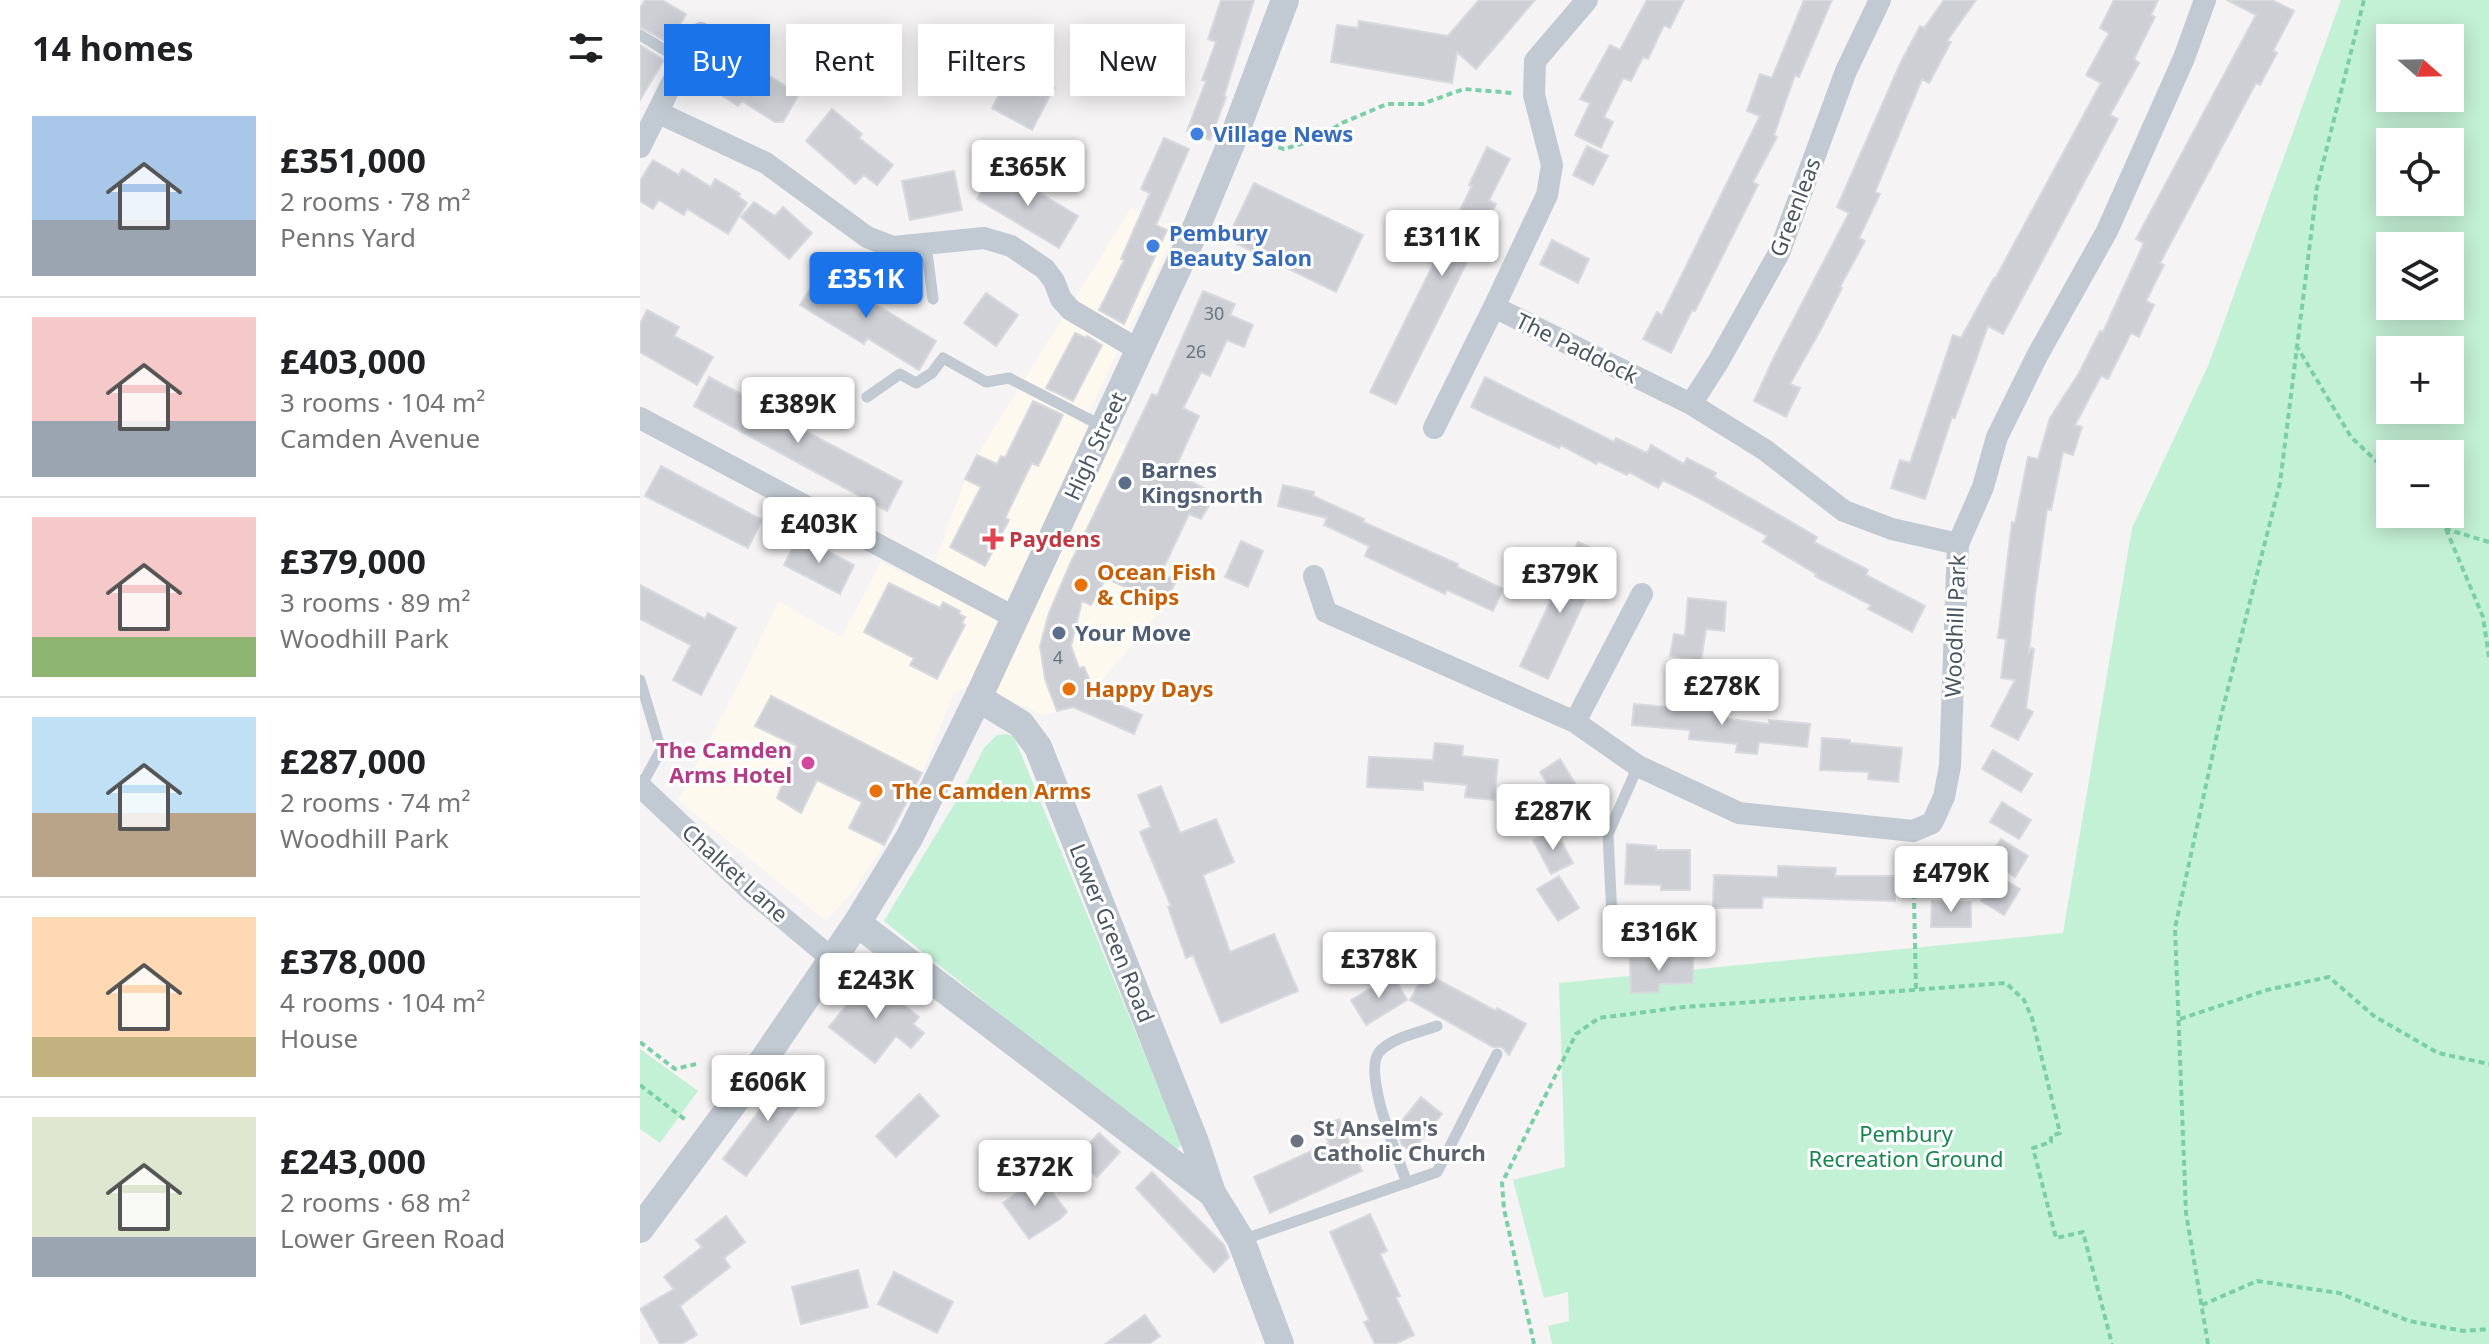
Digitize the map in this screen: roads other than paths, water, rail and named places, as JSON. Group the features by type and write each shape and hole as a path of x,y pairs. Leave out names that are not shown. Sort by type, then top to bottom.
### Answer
{"street":[{"name":"High Street","path":"640,1229 738,1097 857,923 909,838 978,698 1196,228 1285,0"},
{"name":"The Paddock","path":"1587,0 1535,61 1534,95 1552,165 1547,195 1494,307 1691,404 1765,450 1844,511 1892,529 1958,544"},
{"name":"Greenleas","path":"1691,404 1779,253 1846,71 1880,0"},
{"name":"Woodhill Park","path":"1638,766 1739,813 1913,831 1932,823 1944,797 1950,766 1958,544 1983,487 1997,437 2037,356 2107,231 2184,58 2205,0"},
{"path":"640,147 667,96"},
{"path":"659,113 766,163 867,237 893,247 984,238 1011,246 1045,269 1061,299 1071,310 1139,350"},
{"path":"1434,428 1494,307"},
{"path":"640,418 1014,617"},
{"path":"1314,576 1326,612 1575,722 1638,766"},
{"path":"1575,722 1642,594"},
{"name":"Lower Green Road","path":"978,698 1021,724 1038,747 1195,1142 1212,1193 1241,1240 1274,1342"},
{"name":"Chalket Lane","path":"640,786 751,891 831,958"},
{"name":"Lower Green Road","path":"857,923 1212,1193"}],"lane":[{"path":"640,35 664,50"},
{"path":"926,244 933,299"},
{"path":"867,397 900,374 916,383 932,373 943,358 986,382 1009,378 1104,427"},
{"path":"640,680 661,750 640,786"},
{"path":"1612,917 1608,834 1638,766"},
{"path":"1407,1183 1376,1088 1374,1065 1377,1053 1392,1042 1437,1026"},
{"path":"1241,1240 1437,1172 1497,1054"}],"place":[{"name":"Village News","path":"1197,134"},
{"name":"Pembury Beauty Salon","path":"1153,246"},
{"name":"Barnes Kingsnorth","path":"1125,483"},
{"name":"Paydens","path":"993,539"},
{"name":"Ocean Fish & Chips","path":"1081,585"},
{"name":"Your Move","path":"1059,633"},
{"name":"Happy Days","path":"1069,689"},
{"name":"The Camden Arms Hotel","path":"808,763"},
{"name":"The Camden Arms","path":"876,791"},
{"name":"St Anselm's Catholic Church","path":"1297,1141"}],"park label":[{"name":"Pembury Recreation Ground","path":"1906,1146"}]}
